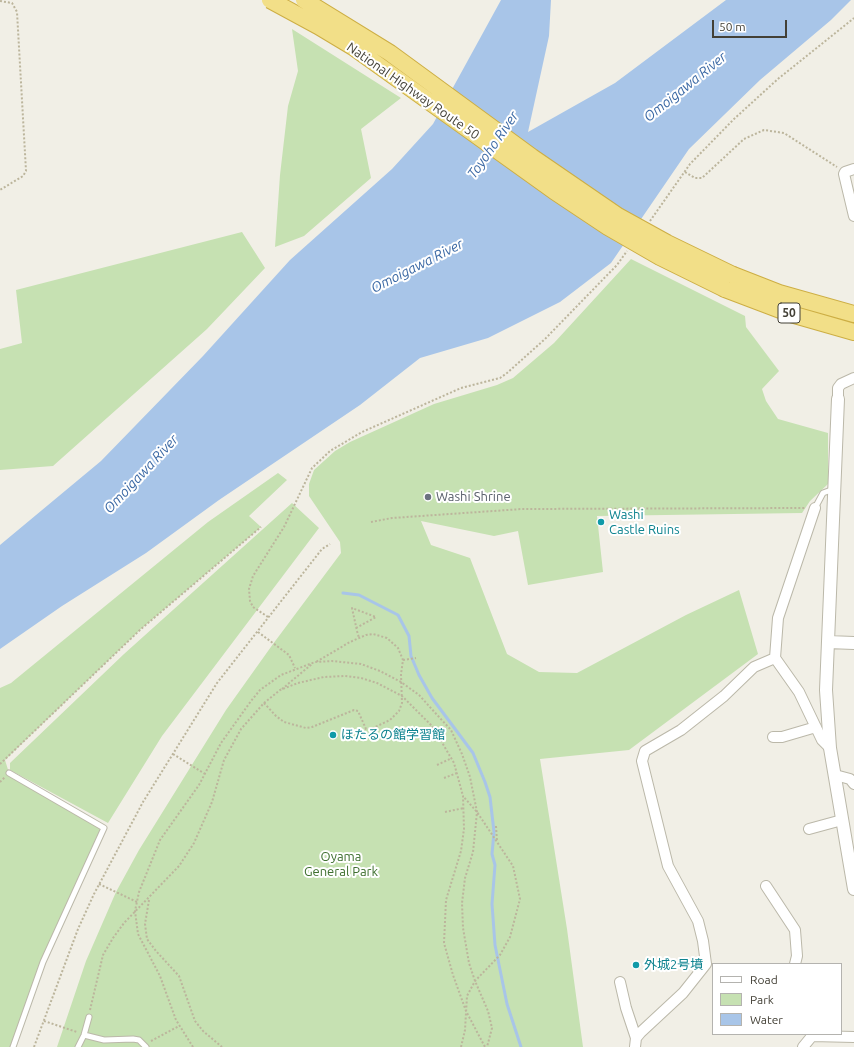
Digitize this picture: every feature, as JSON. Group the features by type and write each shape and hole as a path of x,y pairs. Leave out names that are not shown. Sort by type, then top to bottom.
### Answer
{"highway":[{"name":"National Highway Route 50","path":"270,0 318,26 352,47 602,223 660,257 726,289 791,314 854,332"},
{"name":"National Highway Route 50","path":"304,0 395,57 511,142 613,212 667,243 733,274 779,293 854,314"}],"street":[{"path":"849,171 844,174 854,216"},
{"path":"854,378 841,384 838,388 836,488 826,690 830,748 854,890"},
{"path":"815,508 778,618 775,658 799,692 822,740 830,748"},
{"path":"828,642 854,643"},
{"path":"620,982 636,1042 683,993 706,964 703,941 698,922 668,866 642,761 645,751 681,730 724,696 754,667 775,658"},
{"path":"773,737 782,737 816,727"},
{"path":"835,775 850,778 854,784"},
{"path":"809,829 842,820"},
{"path":"766,886 795,930 797,956 795,963"},
{"path":"803,1047 811,1035 854,1037"}],"lane":[{"path":"815,508 823,493 836,488"},
{"path":"9,773 104,828 43,962 13,1047"},
{"path":"78,1047 89,1017"},
{"path":"84,1034 104,1040 139,1040 146,1047"}],"path":[{"path":"0,1 12,3 17,12 26,171 24,176 0,190"},
{"path":"647,224 685,172 734,119 779,78 854,18"},
{"path":"685,172 695,178 702,178 744,139 764,130 784,133 849,171"},
{"path":"268,617 253,607 250,601 249,589 252,576 284,527 312,468 330,451 362,432 461,388 500,378 545,339 617,265 630,248"},
{"path":"371,522 399,517 522,509 815,508"},
{"path":"0,764 141,630 261,527"},
{"path":"34,1047 78,929 99,884 143,802 217,683 322,549 330,544"},
{"path":"356,628 376,617 352,608 356,628 359,638"},
{"path":"258,632 289,655 295,668"},
{"path":"89,1017 104,956 113,938 135,911 149,899 179,866 194,843 212,802 224,760 241,729 264,703 292,679 315,662 359,638 373,634 387,638 398,648 403,660 402,703 395,716 371,730 366,729 358,711 354,710 306,728 284,722 264,703"},
{"path":"403,660 411,660 416,658"},
{"path":"192,1047 179,1026 160,976 138,934 135,911 139,892 160,840 205,774 221,743 251,701 271,681 295,668 315,662 332,661 361,664 380,671 402,682 418,695 451,730 462,754 470,777 477,812 473,852 465,878 462,903 465,943 475,981 488,1011 492,1028 486,1047"},
{"path":"280,690 298,683 324,677 345,676 360,678 377,683 402,696 433,727 452,758 463,796 464,808 461,851 449,886 444,920 444,943 453,976 466,1011 486,1047"},
{"path":"419,738 433,727"},
{"path":"173,754 205,774"},
{"path":"437,764 452,758"},
{"path":"444,778 457,773"},
{"path":"461,1047 467,996 475,981 500,955 510,937 520,899 513,866 477,812 463,796"},
{"path":"445,812 464,808"},
{"path":"496,826 496,840"},
{"path":"99,884 137,902"},
{"path":"149,899 145,924 147,938 156,951 179,976 196,1021 203,1031 222,1047"},
{"path":"44,1022 84,1034"},
{"path":"153,1047 150,1040 179,1026"}],"green space":[{"path":"292,29 401,98 361,129 371,178 304,236 275,247 280,175 288,106 298,71"},
{"path":"242,232 265,268 207,329 53,466 0,470 0,349 22,343 16,290"},
{"name":"Oyama General Park","path":"631,259 745,316 746,327 779,371 762,389 766,401 778,419 828,433 828,484 810,501 802,513 597,516 603,572 528,585 518,531 494,536 421,521 431,545 470,558 507,654 539,672 577,673 686,615 739,590 758,654 629,750 540,759 567,929 583,1047 57,1047 86,961 116,892 139,850 226,710 341,553 340,542 309,496 309,484 314,470 335,451 350,442 434,404 497,385 513,378 554,343"},
{"path":"278,473 287,480 249,516 261,527 141,629 5,760 9,773 104,828 63,916 13,1047 0,1047 0,688 11,683 208,522"},
{"path":"292,503 319,528 162,736 108,823 10,770 10,763 124,654"}],"water":[{"path":"501,0 551,0 549,36 528,132 615,83 726,0 851,0 831,20 760,80 689,149 611,263 560,302 488,338 420,358 360,405 219,500 146,553 62,606 0,649 0,545 101,461 203,356 290,260 392,169 433,124"}],"waterway":[{"path":"343,593 359,595 398,615 409,636 411,656 419,675 432,698 473,753 485,782 490,797 494,832 492,854 495,865 492,904 495,945 507,1004 521,1047"}],"place":[{"name":"Washi Shrine","path":"428,497"},
{"name":"Washi Castle Ruins","path":"601,522"},
{"name":"ほたるの館学習館","path":"333,735"},
{"name":"外城2号墳","path":"636,965"}],"water label":[{"name":"Omoigawa River","path":"685,87"},
{"name":"Toyoho River","path":"493,145"},
{"name":"Omoigawa River","path":"417,266"},
{"name":"Omoigawa River","path":"141,474"}]}
